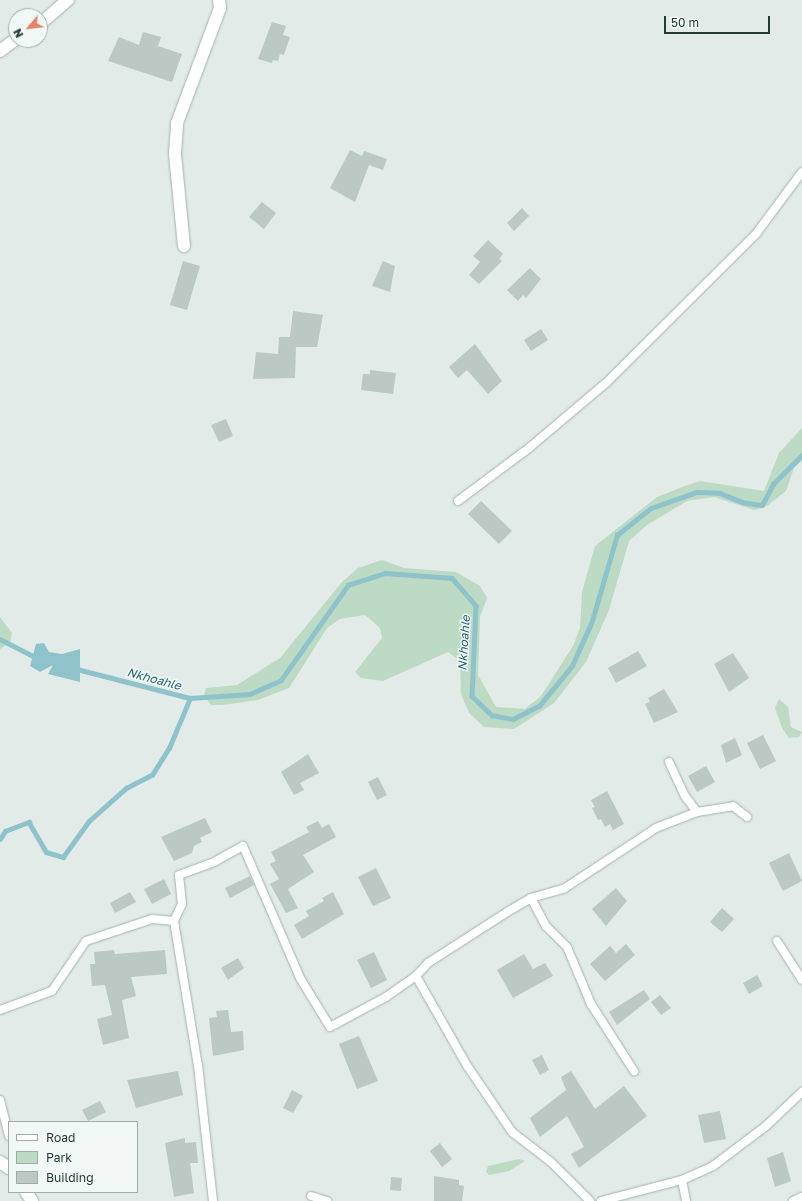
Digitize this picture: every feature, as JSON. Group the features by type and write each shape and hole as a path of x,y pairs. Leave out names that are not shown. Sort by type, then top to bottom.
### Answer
{"street":[{"path":"48,17 68,0"},
{"path":"184,246 176,154 177,123 220,8 219,0"},
{"path":"0,51 8,44"}],"lane":[{"path":"458,501 529,448 647,343 756,234 802,172"},
{"path":"669,762 685,796 697,812"},
{"path":"213,1201 198,1066 174,921 182,904 179,875 214,862 243,846 300,978 330,1027 416,976 428,963 531,898 565,888 615,852 656,828 697,812 733,806 747,817"},
{"path":"531,898 546,926 567,947 591,1004 634,1071"},
{"path":"0,1010 52,991 86,941 152,919 174,921"},
{"path":"777,941 802,980"},
{"path":"416,976 468,1067 512,1132 551,1162 590,1201"},
{"path":"601,1201 682,1180 712,1166 766,1126 802,1092"},
{"path":"0,1100 8,1132"},
{"path":"682,1180 686,1201"},
{"path":"311,1196 327,1201"},
{"path":"793,1201 802,1198"}],"green space":[{"path":"802,428 802,461 794,468 786,491 767,506 754,510 714,497 687,501 647,525 629,541 609,610 586,662 554,703 514,729 484,727 469,713 461,694 460,661 448,652 383,681 361,678 355,672 382,638 380,628 365,615 340,619 327,628 289,688 258,700 222,705 211,705 204,696 206,688 237,685 280,658 342,582 358,568 382,560 404,568 456,572 480,586 487,598 480,617 478,675 496,707 525,709 541,696 573,646 580,628 582,592 595,546 657,497 700,481 764,491 779,453"},
{"path":"0,617 12,633 10,643 0,649"},
{"path":"779,699 788,707 791,727 802,732 799,737 789,738 782,728 775,708"},
{"path":"519,1159 525,1161 509,1171 489,1175 486,1172 488,1166"}],"water":[{"path":"44,643 49,652 62,654 80,649 80,682 48,674 53,665 40,672 30,666 36,644"}],"building":[{"path":"272,22 286,26 283,35 290,37 284,55 280,54 278,61 273,60 272,63 258,59"},
{"path":"143,32 161,37 158,46 182,54 172,82 108,61 119,37 139,45"},
{"path":"350,150 362,156 364,151 387,159 383,170 369,165 355,202 330,188"},
{"path":"262,202 276,213 264,229 249,217"},
{"path":"522,208 529,216 514,231 507,223"},
{"path":"488,240 503,254 499,259 502,261 479,284 469,275 480,262 473,256"},
{"path":"183,261 200,266 187,310 170,305"},
{"path":"383,261 395,266 390,292 372,286"},
{"path":"530,268 541,279 526,298 523,295 518,301 507,290"},
{"path":"293,311 323,315 317,347 296,347 295,378 253,379 256,352 278,354 279,337 290,337"},
{"path":"541,329 548,340 531,351 524,340"},
{"path":"475,344 502,381 488,394 467,370 458,378 449,367"},
{"path":"370,370 396,373 393,394 361,390 363,374 370,374"},
{"path":"226,419 233,436 219,442 211,425"},
{"path":"481,501 512,531 499,544 468,514"},
{"path":"638,651 647,666 616,683 608,668"},
{"path":"733,653 749,678 729,692 714,664"},
{"path":"664,689 678,712 654,723 645,704 650,702 648,698"},
{"path":"763,735 776,761 760,769 747,743"},
{"path":"735,738 742,755 726,763 721,745"},
{"path":"308,754 319,773 300,783 304,790 294,795 281,772"},
{"path":"706,766 715,782 697,792 688,776"},
{"path":"378,777 387,795 377,800 368,782"},
{"path":"607,791 624,824 613,830 610,824 605,827 601,819 598,820 592,808 595,807 591,800"},
{"path":"205,818 212,832 200,838 202,842 194,846 192,853 174,861 161,837"},
{"path":"318,821 322,828 329,824 336,837 303,855 314,872 288,889 298,908 286,913 270,884 279,879 270,864 276,861 271,852 309,832 306,827"},
{"path":"789,853 802,881 783,891 769,863"},
{"path":"376,868 391,898 373,906 358,877"},
{"path":"250,876 254,885 230,898 225,888"},
{"path":"164,879 171,894 152,904 144,889"},
{"path":"616,888 627,901 606,926 592,909"},
{"path":"130,892 136,902 115,913 110,903"},
{"path":"333,892 344,914 302,939 294,925 309,916 306,911 324,901 322,898"},
{"path":"722,908 734,919 722,932 710,922"},
{"path":"626,944 635,955 605,981 590,964 610,946 616,953"},
{"path":"114,950 115,954 165,950 167,974 131,977 136,996 122,1000 129,1038 103,1045 97,1019 112,1015 105,985 92,986 90,964 95,964 94,952"},
{"path":"374,952 387,980 371,988 357,960"},
{"path":"524,954 533,969 545,963 553,976 513,998 497,970"},
{"path":"238,958 244,968 228,980 221,968"},
{"path":"757,975 763,986 749,994 743,983"},
{"path":"644,990 650,999 617,1025 609,1012"},
{"path":"660,995 671,1008 661,1015 651,1002"},
{"path":"228,1010 231,1032 243,1031 244,1050 213,1056 209,1018 217,1017 216,1011"},
{"path":"359,1036 378,1081 357,1089 339,1044"},
{"path":"542,1055 549,1070 540,1075 532,1060"},
{"path":"178,1071 183,1095 136,1108 127,1080"},
{"path":"571,1071 595,1109 624,1086 647,1116 579,1168 571,1154 584,1147 567,1116 540,1137 530,1118 566,1090 561,1077"},
{"path":"292,1090 303,1096 293,1113 283,1108"},
{"path":"100,1101 106,1112 88,1121 82,1110"},
{"path":"720,1111 726,1139 704,1143 698,1115"},
{"path":"185,1138 185,1143 196,1142 198,1163 190,1163 194,1193 174,1197 165,1143"},
{"path":"440,1143 452,1159 442,1167 430,1151"},
{"path":"783,1152 791,1181 775,1187 767,1158"},
{"path":"434,1176 459,1180 459,1185 464,1186 462,1201 434,1201"},
{"path":"391,1177 402,1178 401,1191 390,1190"}],"waterway":[{"name":"Nkhoahle","path":"77,669 190,698 250,694 281,680 348,585 385,573 452,578 476,606 472,696 492,715 513,719 539,706 572,666 592,621 617,535 651,508 697,492 720,493 742,502 762,505 773,484 802,455"},
{"name":"Nkhoahle","path":"0,639 39,659"},
{"path":"0,839 5,831 29,822 46,852 63,857 89,821 126,788 152,775 169,748 190,698"}]}
